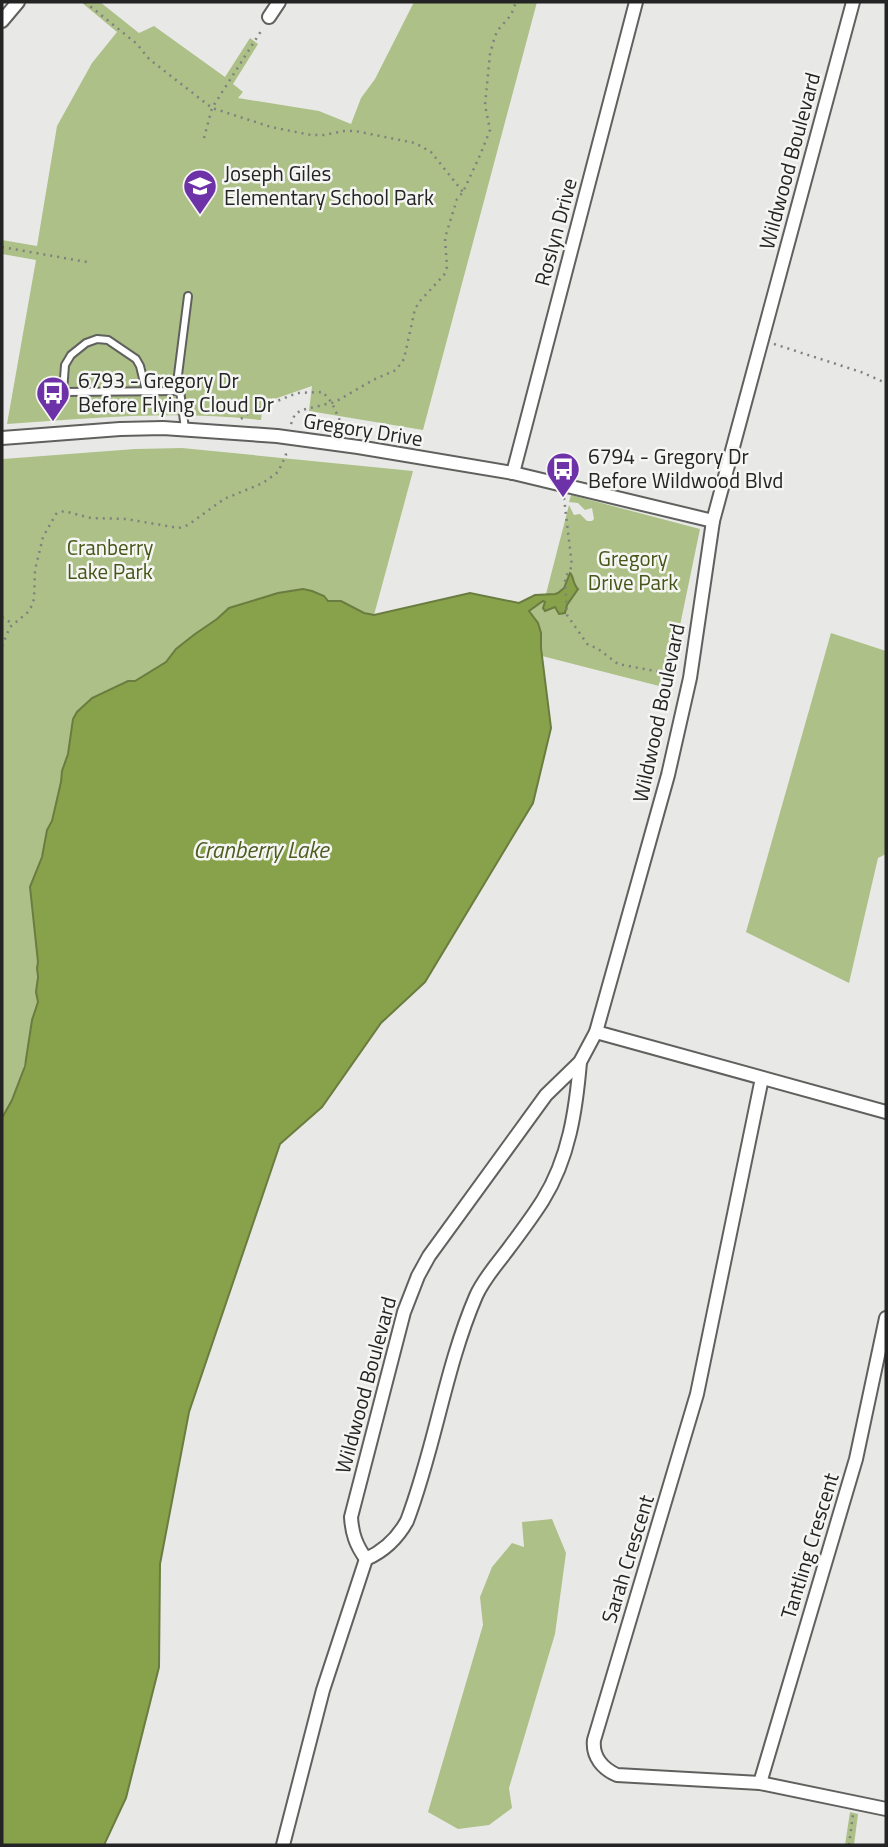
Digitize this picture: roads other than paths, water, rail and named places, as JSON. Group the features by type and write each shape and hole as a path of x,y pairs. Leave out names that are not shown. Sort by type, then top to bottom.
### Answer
{"street":[{"path":"2,21 18,2"},
{"path":"269,17 279,2"},
{"name":"Roslyn Drive","path":"513,473 636,2"},
{"name":"Wildwood Boulevard","path":"580,1062 577,1097 568,1143 559,1170 544,1199 477,1293 407,1521 400,1533 381,1552 366,1559 356,1546 351,1517 404,1312 418,1276 429,1256 546,1095 580,1062 596,1032 668,775 690,678 713,521 853,2"},
{"name":"Gregory Drive","path":"2,438 120,429 184,429 277,436 513,473 713,521"},
{"path":"596,1032 886,1112"},
{"name":"Sarah Crescent","path":"762,1078 697,1394 593,1747 603,1767 617,1775 760,1783 886,1809"},
{"name":"Tantling Crescent","path":"760,1783 856,1459 886,1318"},
{"path":"283,1845 323,1690 366,1559"}],"lane":[{"path":"184,429 178,375 188,296"},
{"path":"146,391 136,359 108,340 97,339 86,343 71,355 65,365 63,392 180,391"}],"water":[{"name":"Cranberry Lake","path":"570,573 578,589 565,613 559,614 555,607 545,611 543,601 529,611 538,623 541,633 551,728 533,803 425,982 381,1023 322,1107 280,1144 189,1412 160,1564 159,1667 126,1798 104,1845 2,1845 2,1118 25,1066 32,1020 38,1002 38,962 30,887 52,821 68,754 73,719 92,698 128,681 135,681 166,662 176,649 229,608 278,593 303,589 312,591 324,596 328,601 341,601 374,615 470,593 519,603 535,595 558,593 564,588"}],"place":[{"name":"Joseph Giles Elementary School Park","path":"200,216"},
{"name":"6793 - Gregory Dr Before Flying Cloud Dr","path":"53,423"},
{"name":"6794 - Gregory Dr Before Wildwood Blvd","path":"563,499"}],"park label":[{"name":"Cranberry Lake Park","path":"110,560"},
{"name":"Gregory Drive Park","path":"633,571"}]}
